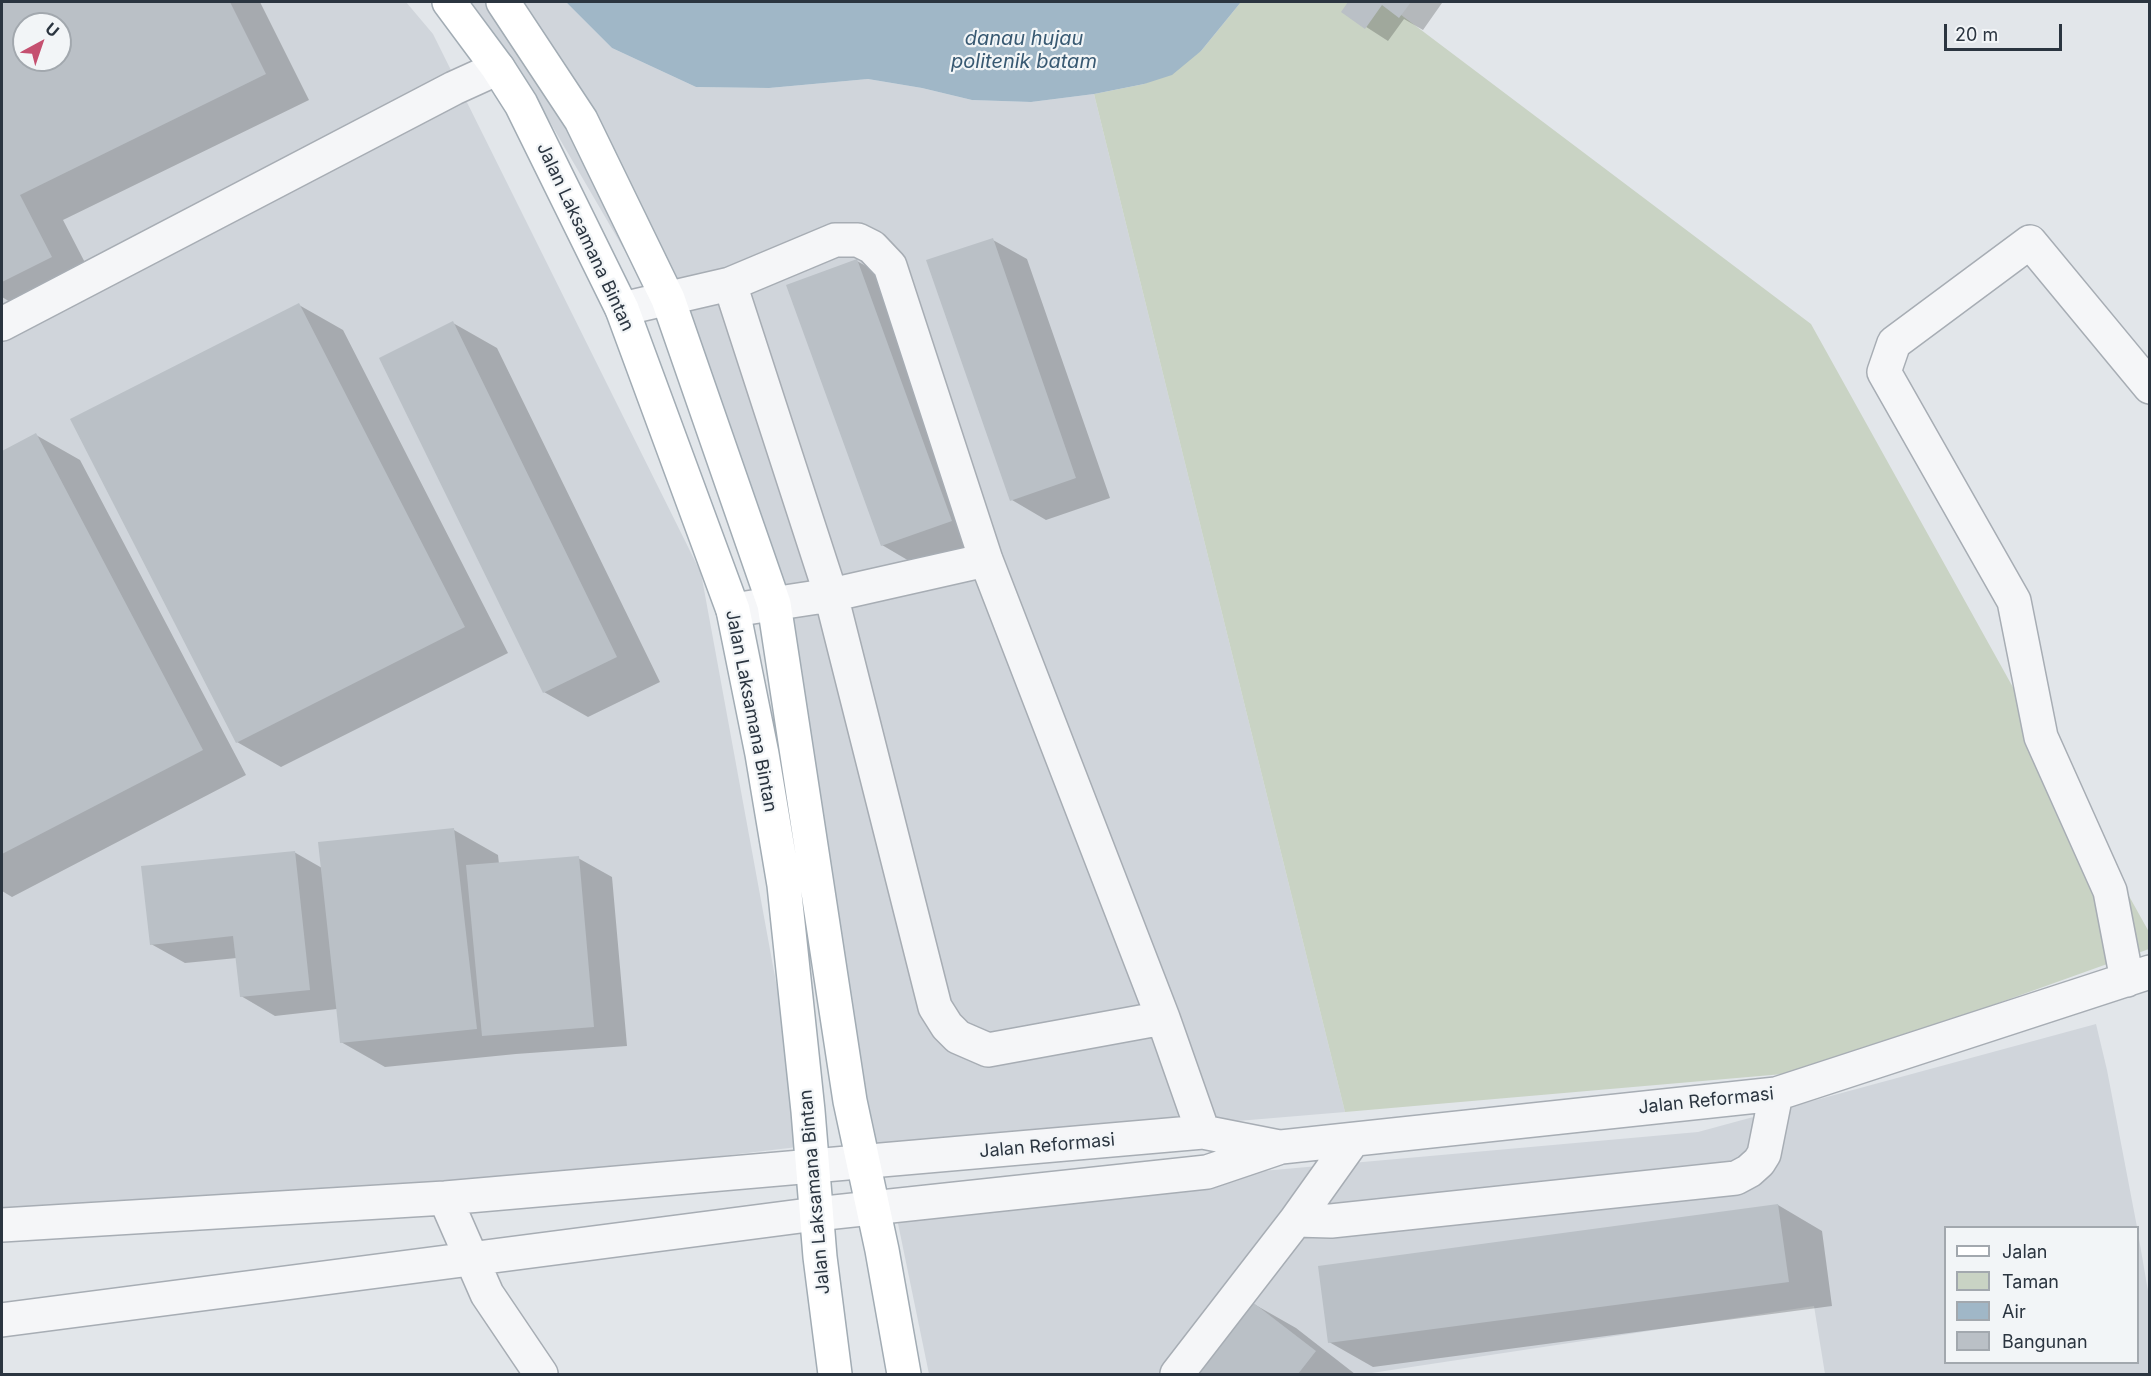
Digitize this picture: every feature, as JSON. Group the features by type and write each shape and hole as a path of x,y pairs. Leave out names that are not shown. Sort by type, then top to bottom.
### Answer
{"main road":[{"name":"Jalan Laksamana Bintan","path":"449,2 498,68 521,104 622,309 733,610 762,754 784,885 816,1214 835,1374"},
{"name":"Jalan Laksamana Bintan","path":"503,2 581,120 668,298 774,604 850,1101 873,1208 904,1374"}],"street":[{"path":"2,324 454,88 498,68"},
{"path":"622,309 730,284 835,240 858,240 872,247 890,266 986,560 1163,1018 1203,1132"},
{"path":"2138,976 2110,891 2041,737 2014,601 1884,372 1894,343 2030,242 2150,387"},
{"path":"730,284 831,594 934,1007 946,1026 958,1037 988,1050 1163,1018"},
{"path":"733,610 831,594 986,560"},
{"name":"Jalan Reformasi","path":"2,1320 816,1214 1207,1172 1281,1147 1776,1094 2138,976"},
{"path":"1296,1220 1331,1221 1736,1178 1749,1171 1764,1154 1776,1094"},
{"name":"Jalan Reformasi","path":"2,1226 445,1198 1203,1132 1281,1147"},
{"path":"1178,1374 1296,1220 1353,1140"},
{"path":"445,1198 487,1294 541,1374"}],"shaded area":[{"path":"2,2 406,2 433,34 701,573 806,1146 2,1241"},
{"path":"467,2 566,2 612,48 696,87 769,88 868,79 922,88 972,100 1031,102 1094,94 1345,1112 868,1152 776,630 672,332 515,62"},
{"path":"2096,1024 2137,1226 1944,1226 1944,1364 2139,1364 2139,1239 2149,1297 2149,1374 1825,1374 1814,1306 1365,1374 929,1374 894,1204 1698,1132"}],"green space":[{"path":"1241,2 1384,2 1811,324 2149,932 2149,949 1806,1072 1345,1112 1094,94 1144,84 1201,51"}],"water":[{"name":"danau hujau politenik batam","path":"566,2 1241,2 1201,51 1172,75 1144,84 1094,94 1031,102 972,100 922,88 868,79 769,88 696,87 612,48"}],"building":[{"path":"2,2 230,2 266,74 20,195 52,257 2,282"},
{"path":"1348,2 1411,2 1399,18 1382,5 1365,29 1341,12"},
{"path":"993,238 1076,478 1010,501 926,260"},
{"path":"857,259 952,521 881,546 786,285"},
{"path":"299,303 465,627 236,743 70,419"},
{"path":"453,321 617,657 543,693 379,358"},
{"path":"36,433 203,750 2,854 2,451"},
{"path":"454,828 477,1029 340,1043 318,842"},
{"path":"295,851 310,990 240,997 233,936 150,945 141,866"},
{"path":"579,856 594,1027 482,1036 466,865"},
{"path":"1778,1204 1789,1282 1328,1343 1318,1266"},
{"path":"1251,1301 1316,1351 1298,1374 1194,1374"}]}
